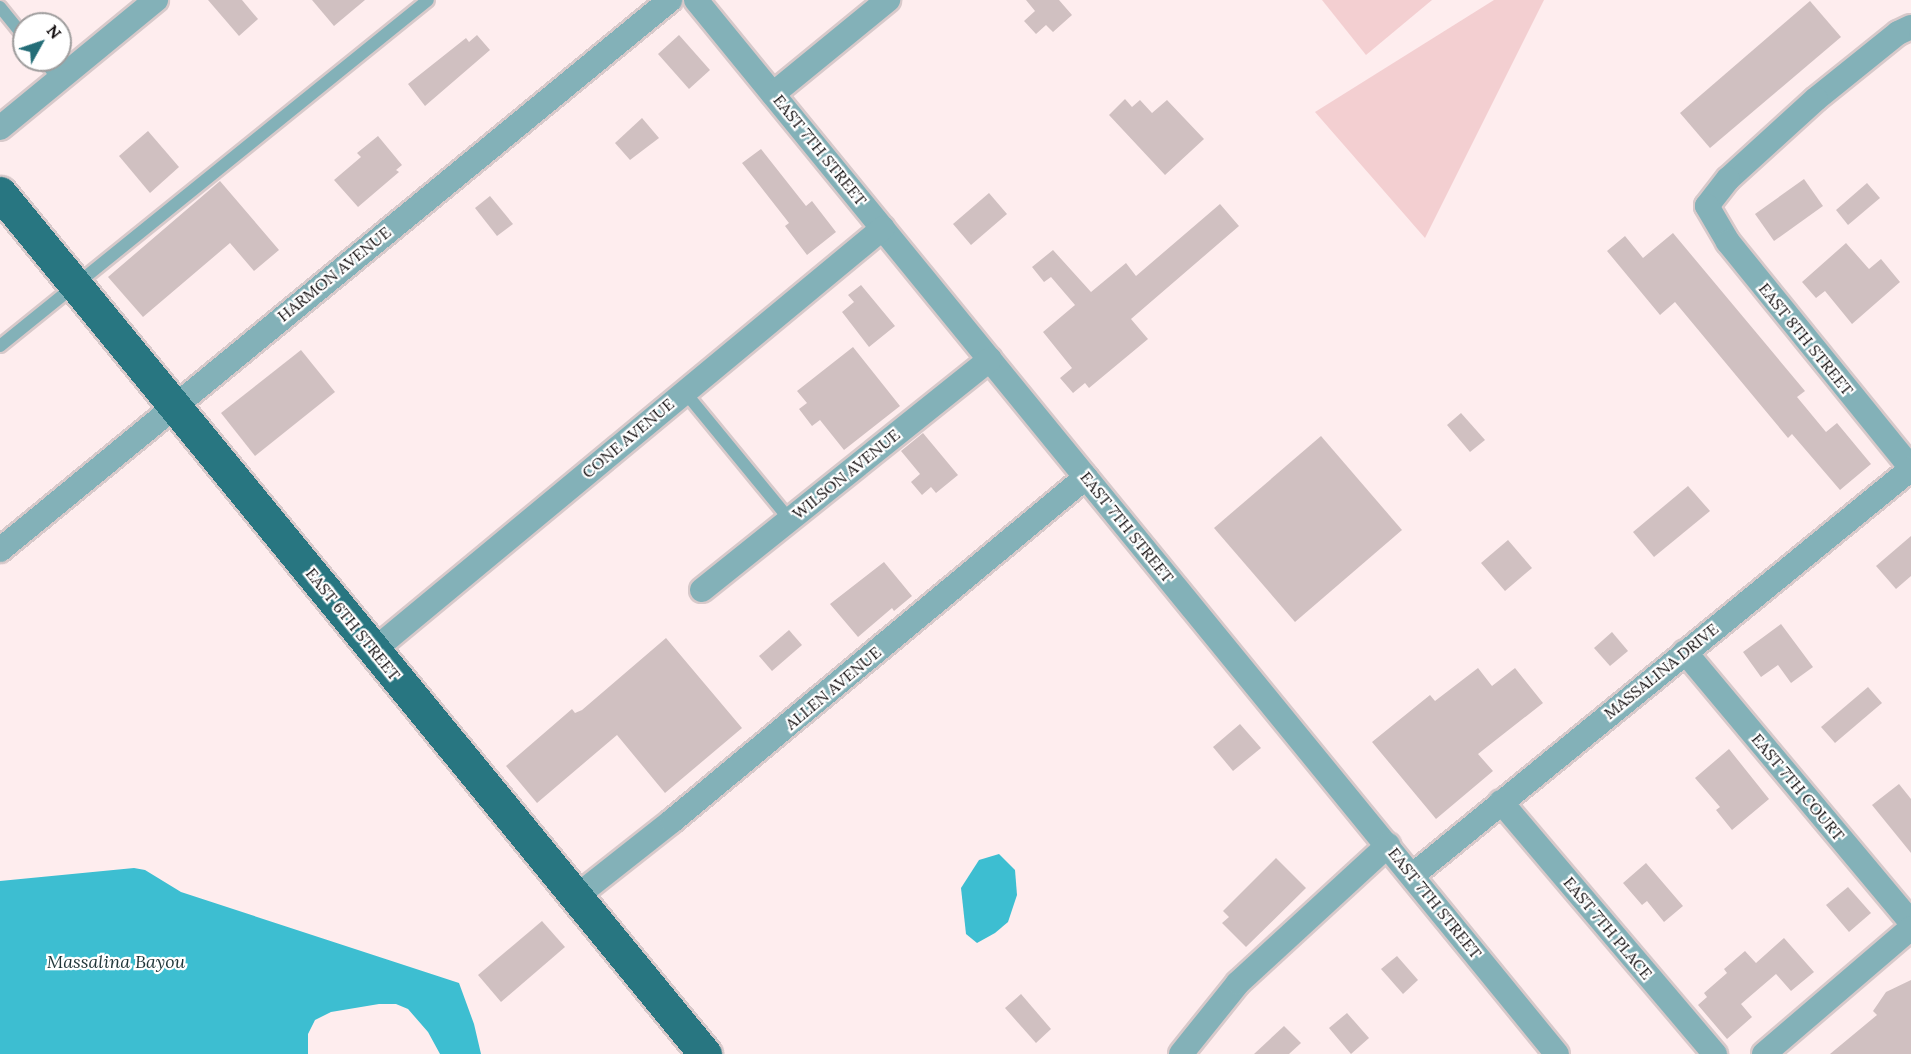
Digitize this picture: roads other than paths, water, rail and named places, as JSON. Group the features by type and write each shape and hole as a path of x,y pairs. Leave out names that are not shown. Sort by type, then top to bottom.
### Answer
{"main road":[{"name":"EAST 6TH STREET","path":"0,193 705,1054"}],"street":[{"path":"0,128 156,0"},
{"name":"HARMON AVENUE","path":"0,550 670,0"},
{"name":"EAST 7TH STREET","path":"696,0 1557,1054"},
{"path":"773,94 888,0"},
{"name":"EAST 8TH STREET","path":"1911,27 1898,33 1816,99 1728,179 1707,206 1728,242 1911,468"},
{"name":"CONE AVENUE","path":"374,650 883,228"},
{"name":"WILSON AVENUE","path":"702,590 990,358"},
{"name":"MASSALINA DRIVE","path":"1413,875 1911,468"},
{"name":"ALLEN AVENUE","path":"577,896 690,807 1086,477"},
{"name":"EAST 7TH COURT","path":"1685,652 1911,922"},
{"name":"EAST 7TH PLACE","path":"1501,802 1715,1054"},
{"path":"1181,1054 1238,983 1388,846"},
{"path":"1764,1054 1911,928"}],"lane":[{"path":"0,346 428,0"},
{"path":"0,7 12,22"},
{"path":"53,72 59,79"},
{"path":"684,391 789,519"}],"water":[{"path":"999,854 1015,870 1017,895 1008,922 995,933 977,943 966,934 961,888 979,860"},
{"name":"Massalina Bayou","path":"134,868 145,870 181,892 459,983 474,1024 481,1054 440,1054 428,1032 408,1009 396,1004 379,1004 331,1012 315,1020 308,1034 308,1054 0,1054 0,881"}]}
